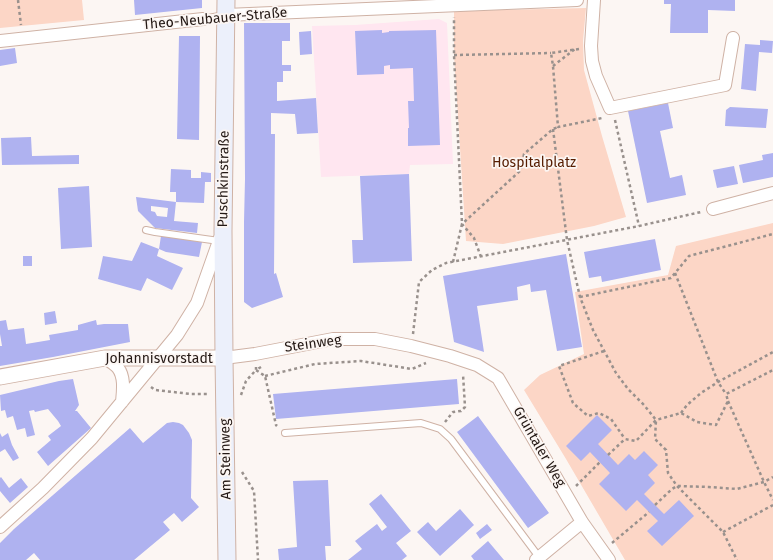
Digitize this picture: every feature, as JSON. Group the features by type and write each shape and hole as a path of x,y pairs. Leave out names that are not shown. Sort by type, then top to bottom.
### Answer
{"main road":[{"name":"Puschkinstraße","path":"224,358 221,236 226,8"},
{"name":"Am Steinweg","path":"224,358 227,560"}],"street":[{"path":"454,5 577,0"},
{"path":"594,0 591,46 592,61 596,76 610,108 725,85 733,38"},
{"name":"Theo-Neubauer-Straße","path":"226,8 454,5"},
{"name":"Theo-Neubauer-Straße","path":"0,41 203,19"},
{"path":"713,209 773,194"},
{"path":"0,527 43,488 92,438 177,335 197,303 221,236"},
{"name":"Steinweg","path":"224,358 255,354 333,339 375,339 450,356"},
{"name":"Grüntaler Weg","path":"450,356 477,365 498,378 582,522 606,556"},
{"path":"105,358 117,367 121,374 123,383 122,402"},
{"name":"Johannisvorstadt","path":"0,377 105,358 224,358"},
{"path":"538,558 582,522"}],"lane":[{"name":"Theo-Neubauer-Straße","path":"203,19 226,8"},
{"path":"146,230 155,232 221,236"},
{"path":"285,433 421,423 440,429 451,439 538,558"}],"path":[{"path":"18,0 23,39"},
{"path":"453,262 462,224 454,55 454,5"},
{"path":"454,55 551,52 591,46"},
{"path":"553,66 575,49"},
{"path":"551,52 558,127"},
{"path":"614,115 639,226"},
{"path":"462,224 521,170 524,154 553,129 607,116"},
{"path":"553,129 567,240 580,298 593,330 616,373 628,389 656,420 655,439 666,450 668,473 678,486 722,532 737,560"},
{"path":"411,346 419,282 432,270 446,263 639,226 713,209"},
{"path":"462,224 474,238 481,257"},
{"path":"580,298 671,278 689,256 773,234"},
{"path":"675,273 718,382 726,394 728,402 773,500"},
{"path":"604,351 559,366 573,403 588,416 599,413 611,419 625,439 636,442 656,420 681,413 686,405 718,382 773,352"},
{"path":"241,401 241,394 246,381 256,370 255,354"},
{"path":"265,376 315,364 361,361 412,369 429,362"},
{"path":"440,429 453,412 461,411 465,406 463,372 465,361"},
{"path":"256,370 265,376 276,425 285,433"},
{"path":"726,394 773,370"},
{"path":"141,378 155,390 191,394 241,394"},
{"path":"681,413 697,422 716,425 728,402"},
{"path":"608,455 625,439"},
{"path":"567,495 600,462"},
{"path":"241,471 254,491 258,560"},
{"path":"655,505 672,489 678,486 737,490 764,482 773,477"},
{"path":"722,532 773,505"},
{"path":"606,556 649,512"}],"shaded area":[{"path":"439,19 447,23 453,164 410,165 409,174 321,177 312,26 355,25"}],"green space":[{"path":"0,0 82,0 84,20 0,28"},
{"name":"Hospitalplatz","path":"586,8 583,41 584,70 626,217 594,226 503,244 466,241 454,55 454,11"},
{"path":"773,223 773,560 625,560 524,390 540,375 584,354 575,292 668,275 676,246"}],"building":[{"path":"134,0 202,0 202,8 135,15"},
{"path":"664,0 735,0 735,11 708,10 708,33 670,33 671,4 664,4"},
{"path":"244,23 290,23 290,41 282,41 282,65 291,65 291,71 283,71 283,82 277,82 277,101 316,98 318,133 297,134 295,114 271,113 271,134 275,134 274,274 276,273 283,297 252,308 244,302"},
{"path":"382,30 382,33 389,31 436,30 440,145 408,146 408,101 414,101 413,68 390,69 390,65 384,66 384,74 357,75 355,31"},
{"path":"311,31 312,54 300,55 299,32"},
{"path":"179,36 200,36 199,140 177,139"},
{"path":"760,40 773,41 772,53 759,52 756,91 741,89 745,44 760,45"},
{"path":"15,48 17,63 0,66 0,50"},
{"path":"668,103 673,128 660,131 670,178 682,175 686,195 647,203 628,111"},
{"path":"730,107 768,109 766,128 725,126 726,110"},
{"path":"31,137 32,156 79,155 79,164 2,165 1,138"},
{"path":"773,153 773,177 743,183 739,165 763,160 762,155"},
{"path":"734,166 738,184 717,188 713,170"},
{"path":"171,169 191,170 191,178 201,178 201,172 211,173 211,182 205,182 204,203 176,202 176,192 170,192"},
{"path":"409,174 412,261 353,263 352,240 363,240 360,176"},
{"path":"89,186 92,247 61,249 58,188"},
{"path":"136,197 176,202 174,221 198,223 197,233 155,228 138,211","holes":["151,206 168,208 167,217 157,216 155,212 151,211"]},
{"path":"161,236 202,242 199,257 166,252 159,249"},
{"path":"655,239 661,270 602,282 601,276 589,278 584,252"},
{"path":"141,242 159,249 157,256 183,268 172,290 147,278 141,291 98,279 103,256 132,261"},
{"path":"566,254 582,347 557,351 546,290 531,292 530,284 517,287 518,300 477,306 484,352 454,342 443,276"},
{"path":"23,256 32,256 32,266 23,266"},
{"path":"55,311 57,323 45,325 44,313"},
{"path":"6,320 8,330 24,328 26,344 50,340 49,335 78,330 78,325 96,320 97,325 128,324 130,342 0,366 0,346 2,346 0,321"},
{"path":"73,379 79,405 75,411 77,411 91,428 48,466 37,452 51,440 48,436 61,426 58,421 48,409 35,412 34,410 29,411 35,435 27,437 25,428 17,430 13,416 7,418 5,410 1,411 0,395"},
{"path":"457,379 459,404 276,419 273,394"},
{"path":"597,415 612,430 598,444 618,465 629,454 635,460 644,451 658,465 648,475 655,483 644,494 664,514 679,500 694,516 662,546 647,531 658,521 637,500 626,511 599,484 610,473 590,452 581,461 566,446"},
{"path":"478,416 549,513 528,528 457,432"},
{"path":"173,422 183,425 192,440 191,498 199,507 182,522 174,513 163,522 170,530 134,560 40,560 34,553 26,560 0,560 0,543 14,529 130,428 143,443 167,423"},
{"path":"0,433 2,437 8,433 19,458 13,461 5,449 0,452"},
{"path":"1,477 9,488 21,478 28,487 10,503 0,491"},
{"path":"328,480 331,546 325,546 326,560 279,560 278,549 297,547 293,481"},
{"path":"381,494 411,531 396,543 407,556 402,560 348,560 362,549 355,541 377,524 382,531 387,527 369,504"},
{"path":"460,509 474,525 440,556 417,532 428,522 436,531"},
{"path":"487,524 492,530 480,539 476,533"},
{"path":"488,541 504,560 474,560 471,556"}]}
